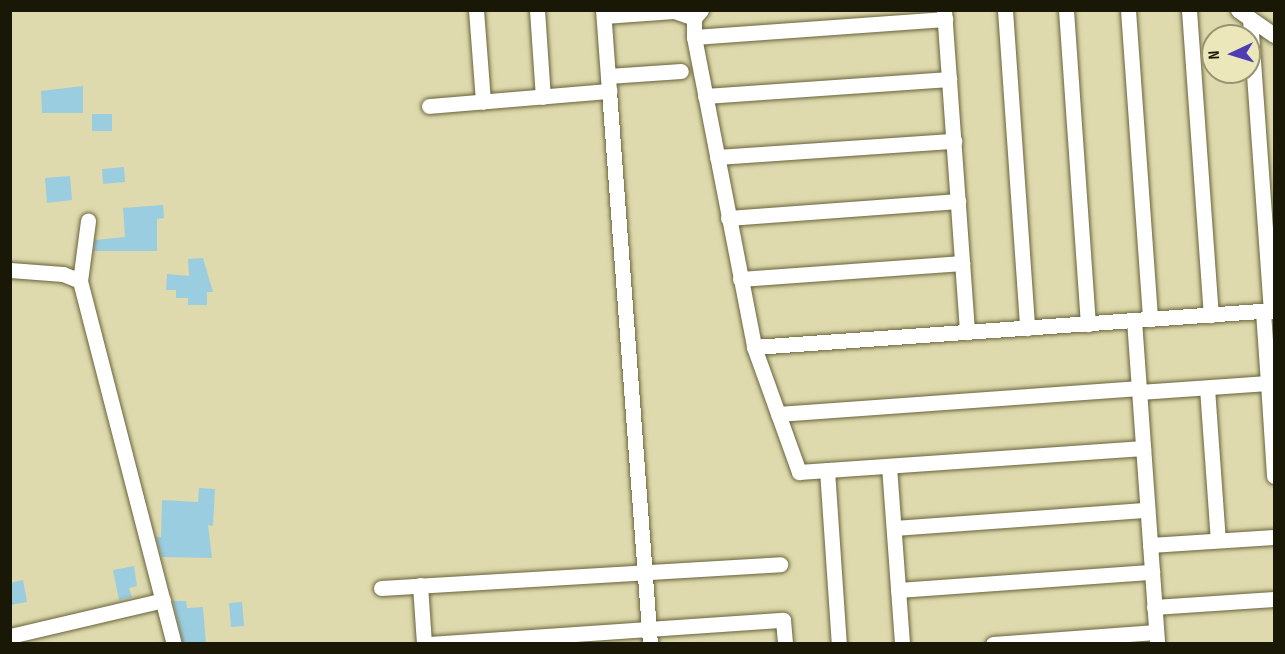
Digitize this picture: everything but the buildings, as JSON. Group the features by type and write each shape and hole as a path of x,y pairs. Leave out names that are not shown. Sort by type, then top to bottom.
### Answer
{"street":[{"path":"476,10 483,102"},
{"path":"537,10 543,97"},
{"path":"1005,10 1027,328"},
{"path":"1066,10 1088,324"},
{"path":"1128,10 1150,319"},
{"path":"1189,10 1211,315"},
{"path":"649,636 604,13 674,11 697,14 694,37 754,347 799,472 1143,448"},
{"path":"694,37 945,15 967,332"},
{"path":"1244,15 1275,35"},
{"path":"1244,15 1269,311 1268,383 1275,476"},
{"path":"429,106 543,97 681,70"},
{"path":"705,96 949,79"},
{"path":"717,157 954,141"},
{"path":"728,218 958,201"},
{"path":"88,222 80,281 174,644"},
{"path":"740,279 962,263"},
{"path":"10,270 63,274 80,281"},
{"path":"754,347 1269,311"},
{"path":"993,644 1156,638 1134,320"},
{"path":"778,414 1268,383"},
{"path":"1207,388 1218,540"},
{"path":"889,466 902,644"},
{"path":"826,470 839,644"},
{"path":"894,528 1147,510"},
{"path":"1150,546 1275,537"},
{"path":"381,588 780,564"},
{"path":"898,590 1152,572"},
{"path":"420,585 424,644"},
{"path":"1154,607 1275,599"},
{"path":"10,636 163,600"},
{"path":"429,644 649,636 783,621 785,644"}]}
